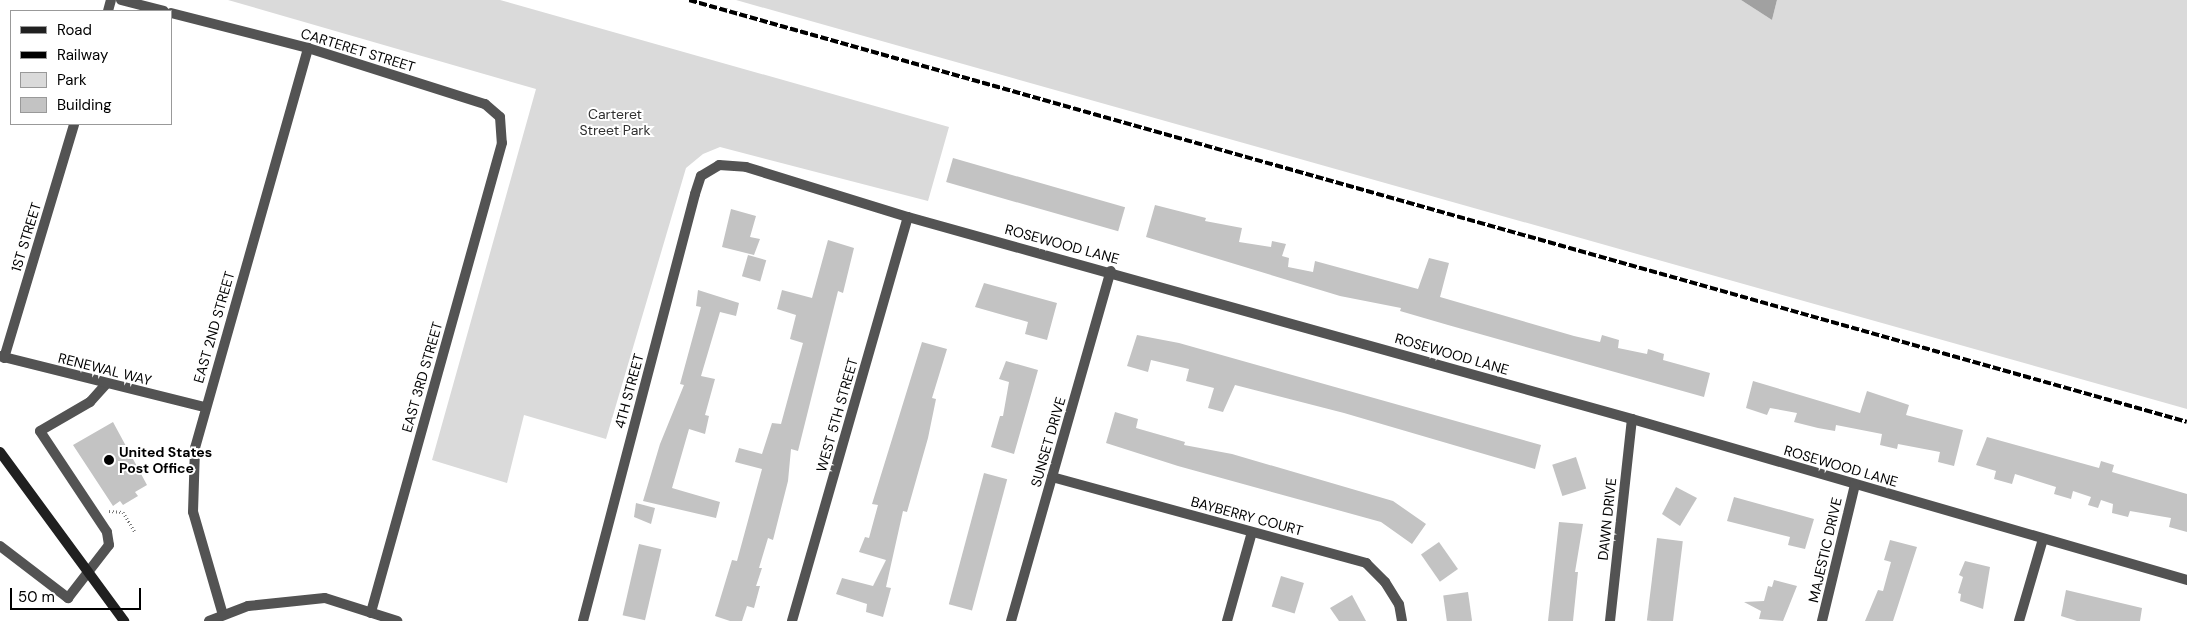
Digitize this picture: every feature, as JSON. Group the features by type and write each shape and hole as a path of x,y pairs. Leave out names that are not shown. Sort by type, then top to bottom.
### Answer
{"main road":[{"path":"0,452 124,621"}],"street":[{"path":"121,0 160,10"},
{"name":"CARTERET STREET","path":"172,13 308,48 485,104 500,117 500,150"},
{"name":"EAST 2ND STREET","path":"222,615 193,512 195,448 205,407 308,48"},
{"name":"1ST STREET","path":"2,357 74,125"},
{"name":"EAST 3RD STREET","path":"370,613 500,150"},
{"name":"ROSEWOOD LANE","path":"709,172 719,166 746,166 908,217 1111,271 1632,419 2187,580"},
{"name":"4TH STREET","path":"583,621 694,194 701,176 709,172"},
{"name":"WEST 5TH STREET","path":"792,621 908,217"},
{"name":"SUNSET DRIVE","path":"1011,621 1111,271"},
{"name":"RENEWAL WAY","path":"2,357 205,407"},
{"path":"0,546 68,598 87,571 110,545 106,532 40,431 90,402 106,384"},
{"name":"DAWN DRIVE","path":"1610,621 1632,419"},
{"name":"BAYBERRY COURT","path":"1052,477 1366,563 1385,582 1399,604 1402,621"},
{"name":"MAJESTIC DRIVE","path":"1822,621 1855,485"},
{"path":"1227,621 1252,532"},
{"path":"2020,621 2043,539"},
{"path":"210,621 248,606 325,598 397,621"}],"green space":[{"name":"Carteret Street Park","path":"228,0 500,0 949,127 928,201 720,147 703,154 686,168 606,439 524,415 507,483 432,460 536,89"},
{"path":"736,0 1741,0 1772,20 1777,0 2187,0 2187,409"}],"shaded area":[{"path":"1741,0 1777,0 1772,20"}],"building":[{"path":"953,158 1125,207 1118,231 946,182"},
{"path":"1155,205 1206,218 1205,221 1242,228 1239,242 1271,247 1272,241 1286,244 1282,256 1289,258 1288,267 1313,272 1315,261 1418,289 1429,258 1449,263 1440,297 1574,336 1600,342 1602,335 1619,340 1618,348 1647,354 1648,349 1664,354 1663,360 1710,373 1704,397 1400,311 1401,308 1340,296 1146,237"},
{"path":"731,209 756,216 750,237 760,239 754,255 722,247"},
{"path":"828,240 854,248 843,293 838,291 798,451 791,449 788,481 773,540 768,538 759,568 762,568 756,586 760,586 754,608 747,606 742,621 730,621 715,616 732,560 737,561 762,469 735,462 739,448 762,454 772,423 781,424 803,343 790,339 796,315 777,309 782,290 812,298"},
{"path":"748,255 766,260 760,281 742,276"},
{"path":"984,283 1057,303 1047,340 1025,334 1028,322 975,307"},
{"path":"698,290 739,303 736,316 720,312 701,376 715,379 705,415 709,416 705,434 689,429 672,488 720,502 716,518 643,501 660,444 684,385 680,384 701,307 696,306"},
{"path":"1137,335 1179,343 1541,445 1535,469 1344,413 1235,385 1223,412 1208,408 1214,388 1186,381 1189,369 1151,360 1148,372 1127,366"},
{"path":"922,342 947,349 932,398 936,399 928,438 907,512 903,511 886,587 891,588 883,617 866,612 867,604 836,594 842,578 873,586 886,560 859,552 865,537 869,538 878,505 872,504"},
{"path":"1006,361 1038,370 1014,454 991,447 1000,416 1003,416 1009,382 999,379"},
{"path":"1753,381 1860,413 1867,391 1909,405 1906,415 1963,430 1954,466 1938,462 1940,452 1898,444 1897,449 1880,445 1882,434 1836,425 1835,431 1818,428 1794,422 1797,413 1770,408 1767,415 1746,408"},
{"path":"1115,412 1138,419 1136,428 1185,442 1184,445 1232,454 1393,501 1426,524 1412,544 1381,522 1178,466 1106,443"},
{"name":"United States Post Office","path":"113,422 147,485 135,492 138,496 123,505 120,501 113,506 73,445"},
{"path":"1987,437 2099,468 2101,461 2114,465 2112,472 2187,494 2187,532 2169,527 2171,518 2130,511 2128,517 2112,513 2113,504 2101,500 2098,508 2088,505 2091,497 2073,491 2071,499 2054,494 2056,487 2015,474 2012,484 1994,479 1996,471 1976,465"},
{"path":"1576,457 1586,488 1562,496 1552,465"},
{"path":"984,473 1007,479 972,611 949,604"},
{"path":"1676,487 1697,498 1680,526 1662,514"},
{"path":"1734,497 1814,519 1805,549 1788,545 1790,537 1727,521"},
{"path":"636,503 655,508 651,524 634,517"},
{"path":"1559,522 1583,524 1575,572 1578,572 1573,621 1548,621"},
{"path":"1657,538 1683,541 1673,621 1647,620"},
{"path":"1890,540 1917,547 1893,621 1865,621 1878,590 1883,591 1891,562 1884,560"},
{"path":"1439,542 1458,569 1440,582 1421,555"},
{"path":"639,544 661,549 645,620 623,615"},
{"path":"1965,561 1990,567 1983,609 1960,601 1961,594 1958,593 1963,577 1959,575"},
{"path":"1281,576 1304,583 1295,614 1272,607"},
{"path":"1774,580 1797,586 1783,621 1759,619 1761,611 1744,602 1764,601 1768,586 1772,587"},
{"path":"2066,590 2142,608 2140,621 2077,621 2061,616"},
{"path":"1468,592 1472,621 1447,621 1443,595"},
{"path":"1352,595 1366,621 1339,621 1330,608"}],"railway":[{"path":"689,0 2187,422"}],"place":[{"name":"United States Post Office","path":"109,460"}]}
